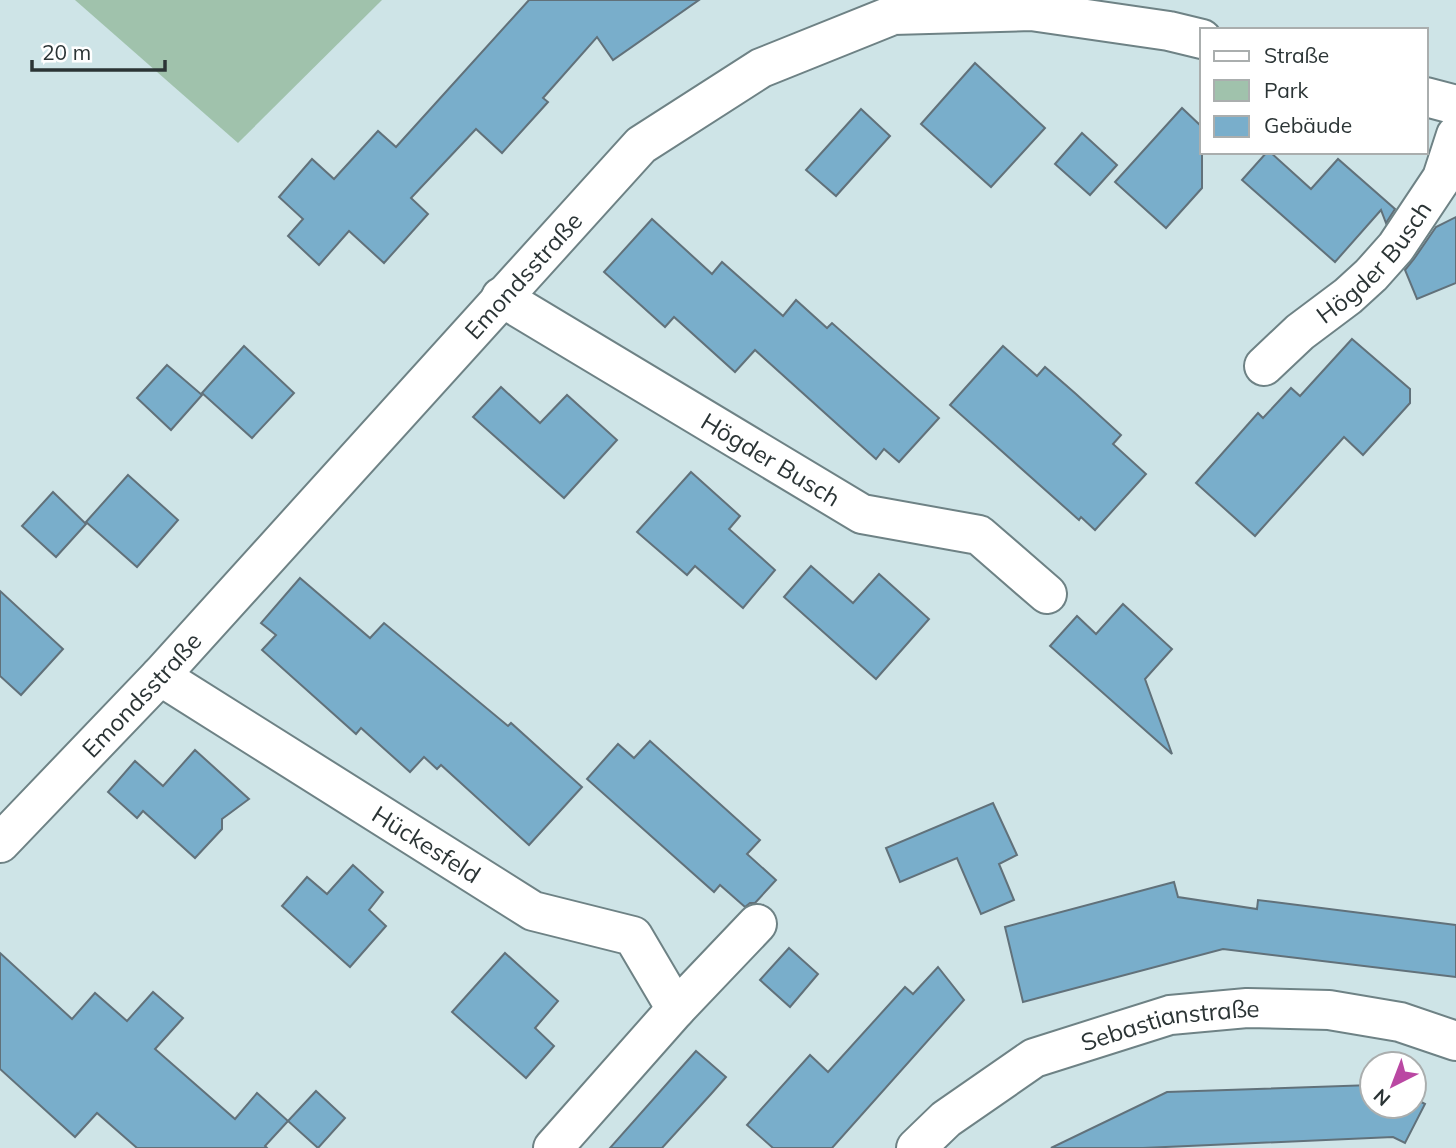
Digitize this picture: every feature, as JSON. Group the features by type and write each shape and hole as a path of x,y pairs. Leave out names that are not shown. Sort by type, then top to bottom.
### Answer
{"street":[{"name":"Emondsstraße","path":"0,843 160,676 641,145 761,68 893,15 1031,11 1169,31 1200,39"},
{"path":"1428,98 1456,105"},
{"name":"Högder Busch","path":"1264,366 1300,332 1348,296 1396,247 1441,177 1456,135"},
{"name":"Högder Busch","path":"501,297 862,514 979,535 1047,594"},
{"name":"Hückesfeld","path":"160,676 533,911 633,936 676,1009"},
{"path":"553,1148 676,1009 757,924"},
{"name":"Sebastianstraße","path":"916,1148 946,1119 1034,1058 1170,1015 1247,1008 1329,1010 1400,1022 1456,1041"}],"green space":[{"path":"75,0 382,0 238,143"}],"building":[{"path":"529,0 699,0 613,60 597,37 543,98 548,102 502,153 476,129 411,198 428,214 384,263 349,231 319,265 288,236 303,219 279,197 312,159 334,179 378,131 396,147"},
{"path":"975,63 1045,128 991,187 921,124"},
{"path":"1182,108 1200,125 1202,188 1166,228 1115,182"},
{"path":"861,109 890,136 836,196 806,170"},
{"path":"1082,133 1117,165 1090,195 1055,164"},
{"path":"1265,154 1272,154 1311,189 1338,159 1395,209 1386,223 1381,210 1335,262 1242,180"},
{"path":"1456,217 1456,283 1417,299 1405,270 1436,227"},
{"path":"652,219 712,274 722,262 783,316 796,300 827,328 832,323 939,418 899,462 884,449 876,459 755,350 735,372 674,317 665,327 604,272"},
{"path":"1352,339 1410,389 1410,403 1363,455 1344,437 1255,536 1196,483 1258,413 1263,418 1291,388 1300,396"},
{"path":"244,346 294,393 252,438 202,393"},
{"path":"1003,346 1037,376 1045,367 1076,394 1121,435 1113,444 1146,474 1095,530 1081,517 1079,520 950,405"},
{"path":"167,365 202,395 171,430 137,398"},
{"path":"501,387 540,423 567,395 617,440 564,498 473,417"},
{"path":"691,472 740,516 729,529 775,570 743,608 695,566 687,575 637,532"},
{"path":"128,475 178,520 137,567 86,522"},
{"path":"53,492 86,524 56,557 22,526"},
{"path":"811,566 853,603 879,574 929,619 876,679 784,597"},
{"path":"300,578 370,638 384,623 508,726 511,723 582,787 529,845 441,765 437,769 424,757 410,772 361,728 356,734 262,650 276,635 261,623"},
{"path":"0,591 63,649 21,695 0,676"},
{"path":"1123,604 1172,649 1145,679 1172,754 1050,646 1077,616 1096,634"},
{"path":"650,741 760,840 747,854 776,880 755,903 745,907 720,885 714,892 587,779 618,744 634,758"},
{"path":"195,750 249,799 222,819 222,829 195,858 143,811 137,818 108,792 135,761 163,786"},
{"path":"993,803 1017,855 999,864 1014,900 981,914 957,858 900,882 886,848"},
{"path":"353,865 383,892 369,910 386,926 350,967 282,906 307,877 327,894"},
{"path":"1174,882 1178,897 1257,909 1258,900 1456,925 1456,977 1223,949 1023,1002 1005,927"},
{"path":"789,948 818,974 790,1007 760,980"},
{"path":"0,953 72,1019 95,993 127,1021 153,992 183,1018 155,1049 235,1119 257,1093 288,1121 265,1146 267,1148 137,1148 97,1113 75,1137 0,1069"},
{"path":"505,953 558,1001 535,1028 554,1046 526,1078 452,1012"},
{"path":"938,967 964,1000 832,1148 773,1148 747,1125 810,1055 828,1072 905,987 913,994"},
{"path":"696,1051 726,1077 711,1094 662,1148 610,1148"},
{"path":"1358,1085 1358,1120 1417,1120 1405,1143 1393,1137 1143,1148 1051,1148 1167,1092"},
{"path":"316,1091 345,1118 318,1148 288,1121"}]}
